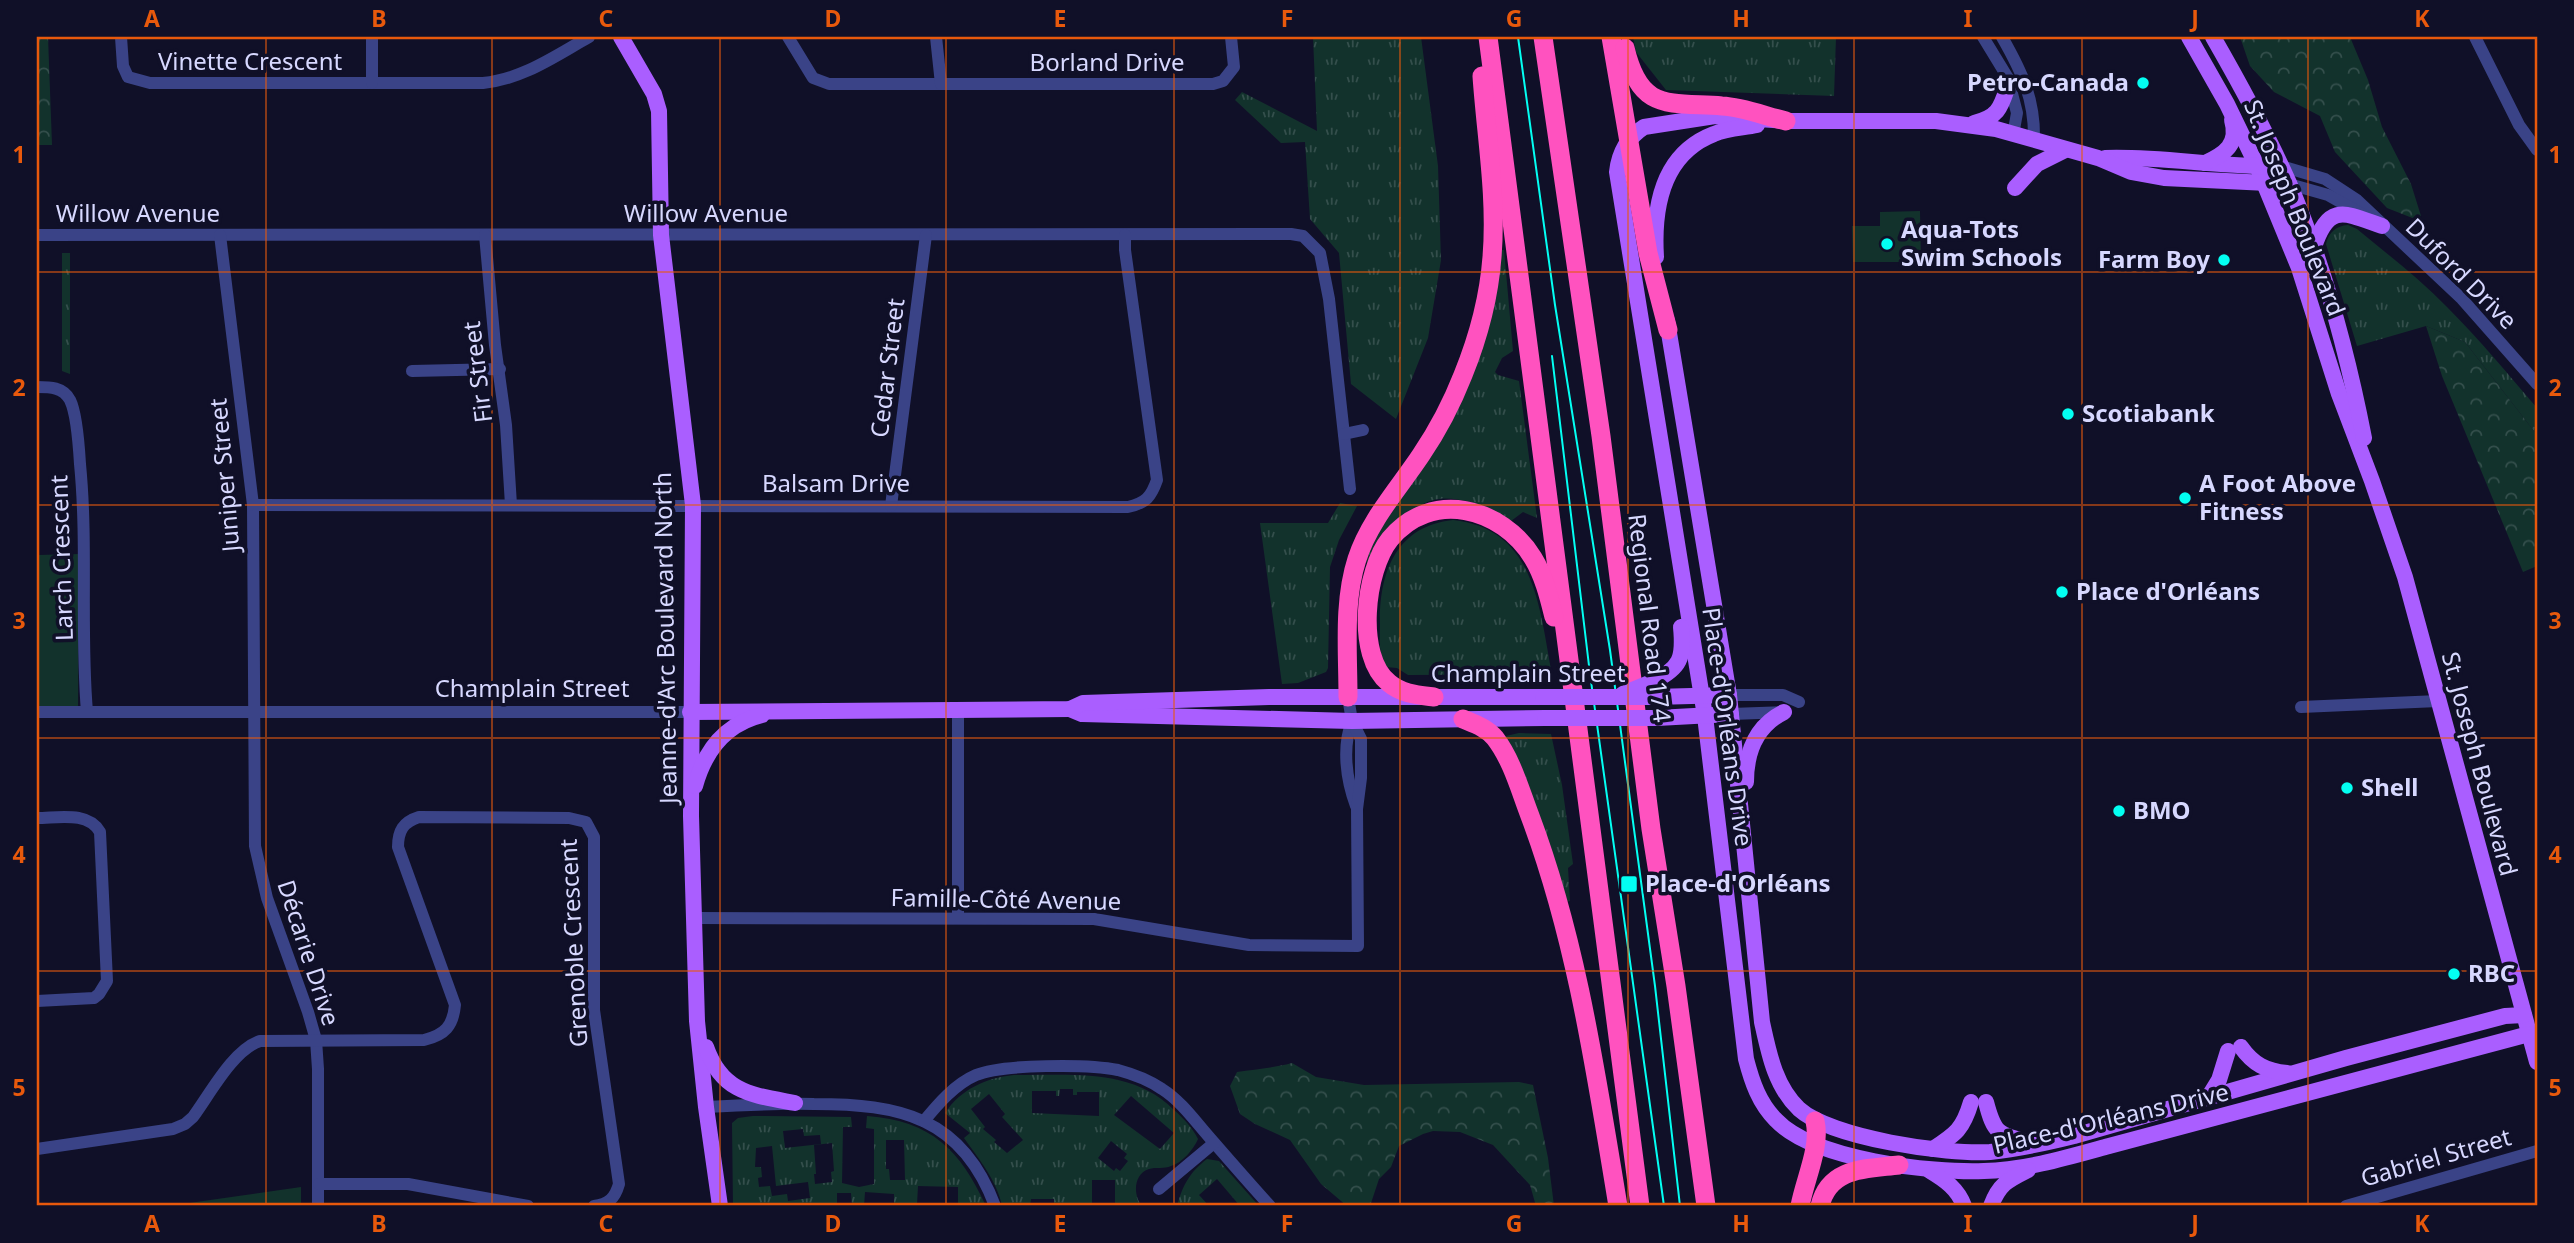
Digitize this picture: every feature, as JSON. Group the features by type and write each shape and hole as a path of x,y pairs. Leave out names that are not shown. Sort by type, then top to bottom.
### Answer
{"highway":[{"path":"1348,696 1349,596 1358,556 1381,513 1422,454 1452,402 1482,321 1488,289 1493,225 1479,37"},
{"path":"1488,37 1639,1206"},
{"name":"Regional Road 174","path":"1543,37 1601,436 1651,829 1678,999 1706,1206"},
{"path":"1611,37 1648,253 1668,330"},
{"path":"1621,37 1634,78 1644,91 1656,99 1673,104 1725,106 1786,121"},
{"path":"1434,697 1398,689 1390,685 1378,671 1369,640 1371,583 1382,551 1405,526 1433,511 1475,511 1500,523 1524,546 1541,574 1558,632 1629,1162 1639,1206"},
{"path":"1463,719 1487,730 1500,746 1515,777 1554,883 1577,976 1618,1206"},
{"path":"1800,1206 1818,1134 1815,1121"},
{"path":"1820,1206 1825,1193 1838,1176 1854,1169 1899,1165"}],"main road":[{"name":"Jeanne-d'Arc Boulevard North","path":"621,37 654,94 659,111 661,234 693,505 690,712 694,918 698,1021 706,1107 720,1206"},
{"name":"St. Joseph Boulevard","path":"2189,37 2227,104 2257,166 2299,268 2339,394 2405,577 2537,1062"},
{"name":"St. Joseph Boulevard","path":"2213,37 2281,166 2314,247 2349,365 2372,481"},
{"path":"1968,125 1989,120 2000,109 2009,83"},
{"path":"2202,164 2230,148 2234,127 2227,104"},
{"name":"Place-d'Orléans Drive","path":"2289,184 2164,178 2131,172 2098,158 2013,135 1968,125 1904,120 1786,121 1715,116 1644,127 1630,138 1619,158 1617,172 1705,716 1746,1059 1751,1079 1767,1110 1791,1132 1816,1145 1843,1154 1928,1170 1986,1171 2043,1163 2529,1034"},
{"name":"Place-d'Orléans Drive","path":"1786,121 1714,134 1697,143 1671,170 1662,187 1657,205 1655,231 1656,256 1729,695 1762,1022 1770,1060 1789,1097 1815,1121 1840,1131 1933,1149 1987,1152 2041,1145 2505,1016 2524,1015"},
{"path":"2015,188 2037,164 2065,150"},
{"name":"Place-d'Orléans Drive","path":"2098,158 2133,157 2202,164 2281,166"},
{"path":"2314,247 2321,226 2328,218 2346,214 2382,226"},
{"path":"1653,690 1673,670 1683,648 1673,520"},
{"name":"Champlain Street","path":"1070,709 1083,703 1348,696 1614,697 1653,690 1702,696 1729,695"},
{"name":"Champlain Street","path":"690,712 1070,709 1082,714 1352,721 1657,718 1731,714"},
{"path":"691,816 700,770 715,744 727,730 746,719 784,710"},
{"path":"1745,844 1746,775 1751,747 1762,726 1784,712"},
{"path":"698,1021 712,1064 721,1078 741,1090 795,1103"},
{"path":"2208,1098 2235,1049 2261,1067 2293,1074"},
{"path":"1933,1149 1956,1134 1978,1102 1992,1125 2004,1137 2041,1145"},
{"path":"1991,1206 2006,1181 2043,1163"},
{"path":"1928,1170 1960,1195 1964,1206"}],"street":[{"name":"Vinette Crescent","path":"121,37 123,66 128,77 139,82 372,83 502,81 525,72 589,37"},
{"name":"Vinette Crescent","path":"372,37 372,83"},
{"name":"Borland Drive","path":"788,37 810,74 824,84 1213,85 1223,81 1234,67 1231,37"},
{"path":"936,37 941,84"},
{"path":"1983,37 2009,83 2017,113 2013,135"},
{"path":"2002,37 2029,93 2035,119 2034,141"},
{"path":"2475,37 2519,125 2537,150"},
{"name":"Duford Drive","path":"2281,166 2306,172 2342,188 2454,290 2537,383"},
{"name":"Duford Drive","path":"2289,184 2328,195 2382,226"},
{"name":"Willow Avenue","path":"37,235 1303,236 1314,244 1320,253 1329,299 1350,489"},
{"name":"Juniper Street","path":"220,235 253,505 254,713"},
{"name":"Fir Street","path":"485,235 511,505"},
{"name":"Cedar Street","path":"891,506 926,235"},
{"name":"Balsam Drive","path":"253,505 1128,507 1142,504 1151,496 1157,480 1125,235"},
{"path":"412,371 500,369"},
{"name":"Larch Crescent","path":"37,387 53,387 65,393 71,402 79,449 85,524 87,712"},
{"path":"1344,434 1363,430"},
{"name":"Champlain Street","path":"1729,695 1783,695 1799,702 1784,712 1731,714"},
{"path":"1348,696 1352,721"},
{"path":"2301,707 2438,701"},
{"path":"958,710 958,918"},
{"name":"Champlain Street","path":"37,712 690,712"},
{"name":"Décarie Drive","path":"254,713 255,846 260,872 316,1040 318,1206"},
{"name":"Famille-Côté Avenue","path":"694,918 1094,919 1249,944 1358,946 1357,809 1349,781 1346,739 1352,721"},
{"path":"37,817 80,817 96,825 100,832 107,981 94,998 37,1002"},
{"name":"Grenoble Crescent","path":"316,1040 424,1040 447,1030 454,1018 455,1004 398,847 401,829 408,821 419,817 569,818 586,822 594,837 596,1026 619,1184 610,1201 594,1206"},
{"path":"37,1149 158,1131 185,1124 235,1059 251,1044 270,1040 316,1040"},
{"path":"924,1121 937,1105 961,1084 987,1071 1009,1067 1098,1067 1138,1076 1163,1089 1184,1107 1270,1206"},
{"path":"706,1107 795,1103 875,1106 913,1114 953,1141 971,1160 995,1206"},
{"path":"1159,1189 1214,1143"},
{"name":"Gabriel Street","path":"2346,1206 2537,1151"},
{"path":"318,1184 408,1184 528,1206"}],"green space":[{"path":"37,37 48,37 52,145 37,145"},
{"path":"1313,37 1421,37 1438,166 1441,260 1428,338 1396,419 1351,384 1339,253 1310,219 1305,142 1281,143 1235,100 1242,92 1317,131"},
{"path":"1633,37 1836,37 1834,96 1666,90 1636,52"},
{"path":"2240,37 2350,37 2368,80 2382,127 2411,184 2421,216 2415,219 2387,208 2335,152 2320,116 2274,92 2250,66"},
{"name":"Aqua-Tots Swim Schools","path":"1920,211 1921,262 1853,262 1852,226 1880,226 1880,212"},
{"path":"2348,225 2357,229 2403,266 2482,344 2537,408 2537,435 2465,342 2426,326 2357,346 2326,244 2334,230"},
{"path":"1500,250 1504,250 1513,351 1502,358 1495,372 1519,381 1537,518 1523,512 1511,521 1466,501 1429,501 1412,513 1368,563 1365,562 1380,528 1412,484"},
{"path":"62,253 70,253 70,374 62,371"},
{"path":"2426,326 2465,342 2537,435 2537,566 2523,572 2442,376"},
{"path":"1340,503 1357,506 1339,540 1330,567 1328,668 1326,672 1298,683 1282,684 1260,523 1328,523"},
{"path":"1453,520 1481,526 1502,539 1517,555 1529,576 1537,599 1552,674 1408,675 1397,668 1386,667 1381,652 1380,635 1383,587 1388,570 1395,555 1417,532 1433,524"},
{"path":"79,554 78,708 37,709 37,555"},
{"path":"1519,733 1551,734 1562,785 1573,864 1568,868 1570,901 1565,902 1508,746 1506,736"},
{"path":"1292,1063 1316,1077 1364,1085 1519,1082 1533,1085 1548,1158 1554,1206 1536,1206 1530,1185 1493,1145 1460,1132 1433,1131 1399,1146 1391,1167 1379,1179 1370,1206 1347,1206 1321,1184 1290,1140 1240,1114 1230,1086 1237,1072"},
{"path":"1078,1075 1119,1080 1157,1096 1188,1123 1198,1139 1180,1162 1168,1167 1149,1169 1140,1175 1136,1191 1142,1206 1054,1206 1054,1199 1031,1199 1030,1206 1002,1206 992,1179 964,1138 970,1133 945,1113 966,1091 984,1082 1004,1077","holes":["1060,1089 1073,1089 1073,1095 1077,1095 1077,1092 1099,1092 1099,1116 1032,1113 1032,1091 1056,1091 1056,1096 1059,1096","989,1094 1005,1114 1002,1117 1023,1140 1007,1153 983,1129 985,1127 971,1109","1131,1096 1174,1133 1160,1149 1114,1115","1111,1141 1127,1154 1124,1158 1128,1161 1120,1171 1116,1168 1114,1171 1098,1158","1092,1180 1115,1180 1115,1205 1092,1205"]},
{"path":"867,1116 909,1124 941,1142 954,1154 966,1169 986,1206 953,1206 958,1204 958,1187 918,1186 917,1204 928,1206 902,1206 902,1203 895,1203 894,1206 894,1194 865,1192 864,1206 852,1206 851,1193 837,1193 837,1206 733,1206 732,1123 738,1118 851,1117 852,1127 843,1127 842,1183 859,1187 874,1184 874,1129 866,1128","holes":["803,1129 804,1136 820,1135 821,1144 785,1148 783,1131","886,1140 904,1140 905,1180 890,1180 889,1169 886,1169","832,1143 832,1182 815,1184 814,1145","772,1146 776,1186 808,1182 810,1198 788,1201 787,1194 772,1196 770,1186 759,1187 758,1178 762,1177 761,1167 755,1167 756,1148"]},
{"path":"1207,1159 1219,1161 1259,1206 1240,1206 1217,1179 1199,1195 1209,1206 1177,1206 1188,1180"},
{"path":"301,1187 301,1206 168,1206"}],"tram line":[{"path":"1518,37 1555,305 1610,650 1655,986 1680,1206"},
{"path":"1552,356 1590,674 1664,1206"}],"place":[{"name":"Petro-Canada","path":"2143,83"},
{"name":"Aqua-Tots Swim Schools","path":"1887,244"},
{"name":"Farm Boy","path":"2224,260"},
{"name":"Scotiabank","path":"2068,414"},
{"name":"A Foot Above Fitness","path":"2185,498"},
{"name":"Place d'Orléans","path":"2062,592"},
{"name":"Shell","path":"2347,788"},
{"name":"BMO","path":"2119,811"},
{"name":"Place-d'Orléans","path":"1629,884"},
{"name":"RBC","path":"2454,974"}]}
